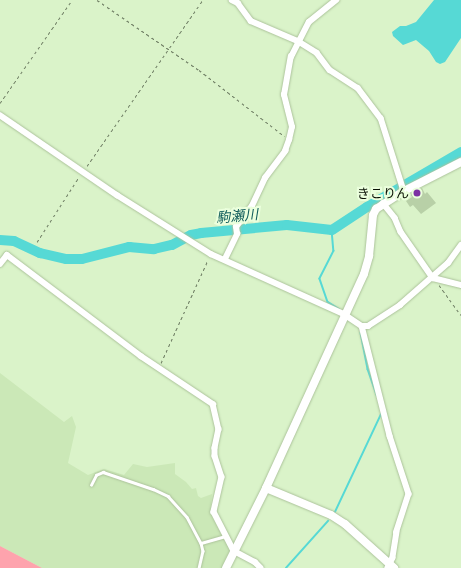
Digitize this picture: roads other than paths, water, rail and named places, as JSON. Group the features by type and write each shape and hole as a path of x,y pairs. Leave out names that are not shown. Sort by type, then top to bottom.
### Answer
{"street":[{"path":"232,0 238,3 251,21 298,41 317,53 330,70 358,88 381,118 404,190"},
{"path":"225,259 236,230 252,206 265,178 285,151 289,140 292,127 284,95 290,63 298,41 309,22 336,0"},
{"path":"0,115 211,254 344,314 362,326 368,326 400,305 433,278 448,263 461,245"},
{"path":"226,568 266,488 344,314 364,274 369,256 373,215 376,209 404,190 461,162"},
{"path":"383,203 395,218 401,232 433,278 461,285"},
{"path":"0,264 7,255 135,351 213,404 219,429 215,456 222,477 214,512 234,551 255,562 261,568"},
{"path":"266,488 331,515 345,524 391,567 409,494 390,436 362,326"}],"lane":[{"path":"91,485 96,475 103,472 153,489 168,496 187,517 201,543 203,556 199,568"},
{"path":"201,543 226,536"}],"water":[{"path":"434,0 461,0 461,38 445,62 440,64 436,62 429,51 416,40 403,45 393,36 392,32 400,26 406,26 416,22"}],"waterway":[{"name":"駒瀬川","path":"0,240 14,241 40,253 66,259 82,259 129,247 154,249 172,245 191,235 201,233 287,225 332,230 367,207 461,152"},
{"path":"332,230 334,251 320,279 328,302 339,309"},
{"path":"361,333 368,369 377,395"},
{"path":"335,512 382,412"},
{"path":"286,568 328,521"}],"place":[{"name":"きこりん","path":"417,193"}]}
